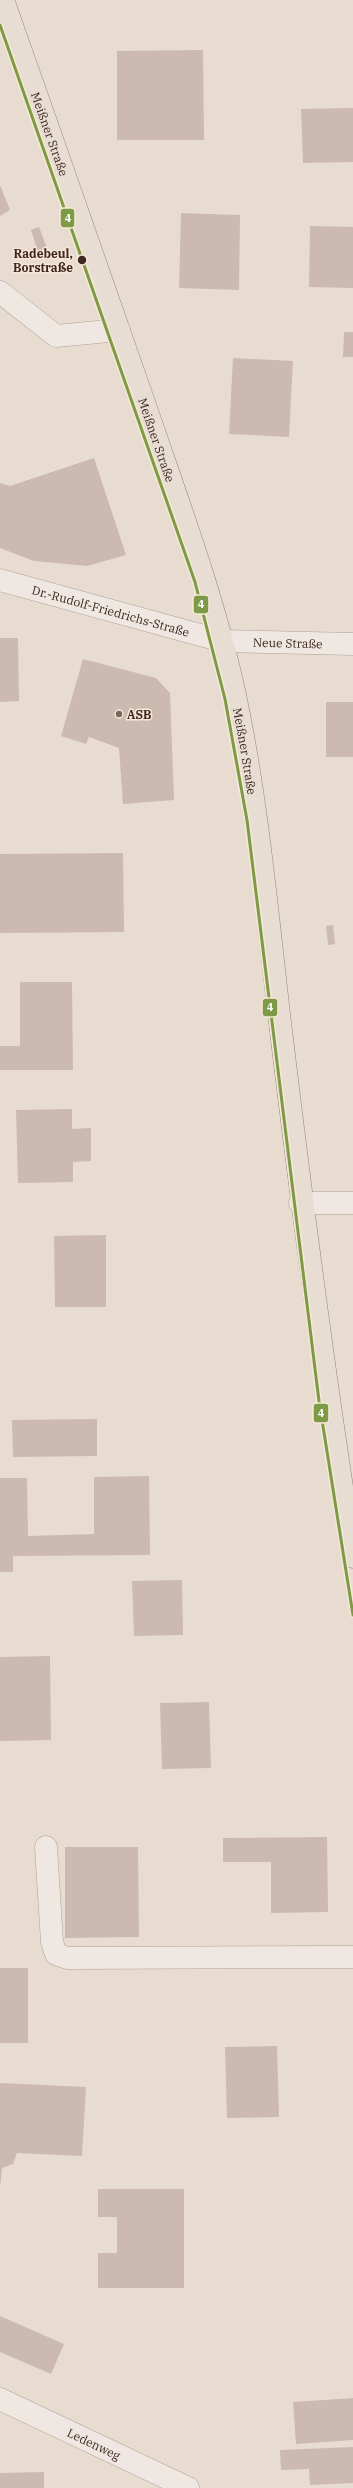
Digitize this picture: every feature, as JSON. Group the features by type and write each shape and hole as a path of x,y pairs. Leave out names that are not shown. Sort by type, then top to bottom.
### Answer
{"main road":[{"name":"Meißner Straße","path":"3,0 193,544 222,641 247,757 264,877 300,1203 326,1395 353,1558"}],"street":[{"path":"0,292 56,336 119,330"},
{"name":"Dr.-Rudolf-Friedrichs-Straße","path":"0,580 222,641"},
{"name":"Neue Straße","path":"222,641 353,644"},
{"path":"300,1203 353,1203"},
{"path":"46,1848 52,1942 56,1954 67,1958 353,1957"},
{"name":"Ledenweg","path":"0,2399 188,2488"}],"building":[{"path":"203,50 204,140 117,140 117,51"},
{"path":"353,108 353,162 303,163 301,109"},
{"path":"0,185 10,210 0,216"},
{"path":"181,213 240,215 239,290 179,288"},
{"path":"310,226 353,227 353,288 309,287"},
{"path":"39,227 48,251 39,255 31,230"},
{"path":"344,332 353,332 353,357 343,357"},
{"path":"233,358 293,361 289,437 229,434"},
{"path":"94,458 126,555 87,566 34,561 0,548 0,483 10,486"},
{"path":"0,638 18,638 19,701 0,702"},
{"name":"ASB","path":"83,659 156,678 170,693 174,800 123,804 119,748 89,737 86,744 61,736"},
{"path":"326,702 353,702 353,757 326,757"},
{"path":"123,853 124,932 0,933 0,854"},
{"path":"333,925 335,944 328,945 326,926"},
{"path":"20,982 72,982 73,1070 0,1070 0,1046 20,1046"},
{"path":"72,1109 72,1129 91,1128 91,1161 73,1162 73,1182 18,1183 16,1110"},
{"path":"106,1235 106,1307 55,1307 54,1236"},
{"path":"97,1419 97,1456 13,1457 12,1420"},
{"path":"149,1476 150,1555 13,1556 13,1572 0,1572 0,1478 27,1478 28,1536 94,1534 94,1477"},
{"path":"182,1580 183,1635 134,1636 132,1581"},
{"path":"50,1656 51,1740 0,1741 0,1657"},
{"path":"209,1702 211,1768 162,1769 160,1703"},
{"path":"327,1837 328,1912 271,1913 271,1862 223,1862 223,1838"},
{"path":"65,1847 138,1847 139,1937 65,1938"},
{"path":"0,1968 28,1968 28,2043 0,2043"},
{"path":"277,2046 279,2117 227,2118 225,2047"},
{"path":"0,2083 86,2087 82,2156 17,2153 13,2164 2,2168 0,2188"},
{"path":"98,2189 184,2189 184,2288 98,2288 98,2253 117,2253 117,2217 98,2217"},
{"path":"0,2316 64,2344 51,2374 0,2352"},
{"path":"353,2398 353,2440 296,2444 293,2402"},
{"path":"353,2447 353,2483 310,2485 309,2469 281,2470 280,2450"},
{"path":"44,2472 44,2488 0,2488 0,2473"}],"transit line":[{"name":"4","path":"0,25 195,582 225,699 247,820 319,1401 353,1615"}],"place":[{"name":"Radebeul, Borstraße","path":"82,260"},
{"name":"ASB","path":"119,714"}]}
